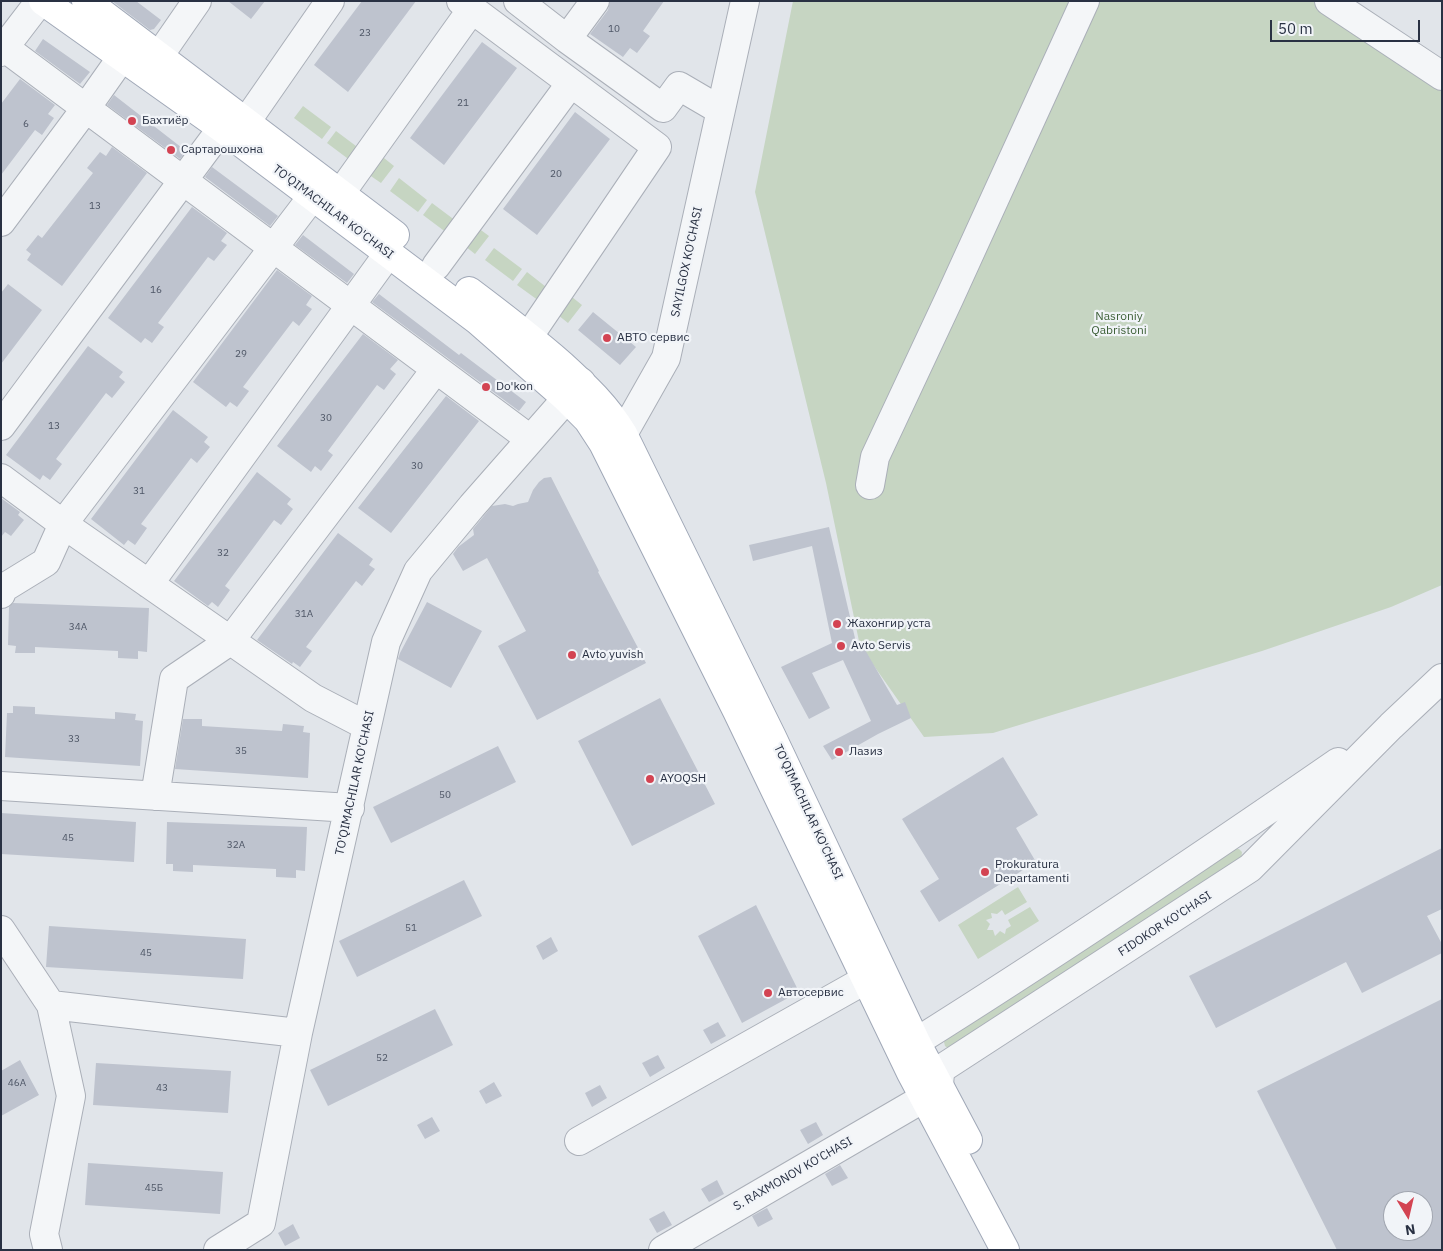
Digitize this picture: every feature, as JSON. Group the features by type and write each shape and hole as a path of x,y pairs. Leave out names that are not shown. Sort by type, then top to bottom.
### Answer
{"main road":[{"name":"TO'QIMACHILAR KO'CHASI","path":"41,1 122,57 234,125 340,194 529,336 574,390 588,420 604,443 737,711 911,1073 931,1091 1025,1250"},
{"name":"TO'QIMACHILAR KO'CHASI","path":"86,1 159,56 312,197 574,390 606,408 623,434 772,737 916,1042 931,1091 1005,1250"}],"street":[{"path":"41,1 2,48 184,180 530,439"},
{"path":"159,56 197,1"},
{"path":"1,426 184,180 234,125 330,1"},
{"path":"518,1 663,108 679,86 720,110"},
{"path":"567,39 595,1"},
{"name":"SAYILGOX KO'CHASI","path":"623,434 666,358 745,1"},
{"path":"870,485 875,457 950,299 1085,1"},
{"path":"1329,1 1442,76"},
{"path":"340,194 466,5 657,147 529,336"},
{"path":"1,222 122,57"},
{"path":"436,266 571,83"},
{"path":"1,594 2,589 46,562 63,524 312,197"},
{"path":"148,584 388,254"},
{"path":"155,796 174,679 230,641 436,369"},
{"name":"TO'QIMACHILAR KO'CHASI","path":"218,1250 261,1224 298,1033 386,642 418,571 472,506 574,390"},
{"path":"1,478 148,584 313,698 368,726"},
{"name":"FIDOKOR KO'CHASI","path":"931,1091 944,1067 1250,868 1390,726 1442,678"},
{"name":"FIDOKOR KO'CHASI","path":"916,1042 997,991 1215,847 1390,726"},
{"path":"1,786 350,808"},
{"path":"1,930 51,1005 71,1096 44,1234 48,1250"},
{"path":"579,1141 865,980"},
{"path":"51,1005 298,1033"},
{"path":"911,1073 909,1064 910,1052 916,1042"},
{"name":"S. RAXMONOV KO'CHASI","path":"663,1250 931,1091"}],"green space":[{"name":"Nasroniy Qabristoni","path":"793,1 1349,1 1442,63 1442,585 1391,607 1262,651 993,733 924,737 860,646 826,483 755,192"},
{"path":"303,106 331,127 322,139 294,118"},
{"path":"336,131 364,152 355,164 327,143"},
{"path":"379,154 394,166 381,183 365,172"},
{"path":"399,178 427,200 418,212 390,191"},
{"path":"432,203 460,224 451,236 423,215"},
{"path":"474,225 489,236 475,254 460,242"},
{"path":"494,248 522,269 513,281 485,260"},
{"path":"527,272 555,294 546,306 517,285"},
{"path":"567,293 582,305 568,323 553,311"},
{"path":"1234,849 1239,849 1242,852 1241,860 949,1049 945,1046 946,1038"},
{"path":"1018,887 1027,902 1005,915 1002,910 997,914 991,913 992,918 986,920 990,924 987,930 993,930 995,936 1000,931 1005,934 1006,929 1011,926 1008,920 1030,907 1039,921 978,959 958,925"}],"building":[{"path":"112,1 136,1 161,20 154,29 150,30"},
{"path":"228,1 265,1 251,19"},
{"path":"362,1 416,1 348,92 314,65"},
{"path":"610,1 664,1 643,31 650,36 637,53 630,48 623,57 590,34 608,10"},
{"path":"43,39 90,72 80,84 35,51"},
{"path":"482,42 517,68 444,165 410,138"},
{"path":"20,79 55,105 48,114 54,118 42,135 35,130 1,175 1,104"},
{"path":"114,95 186,151 180,159 107,105"},
{"path":"575,112 610,139 537,235 503,209"},
{"path":"112,147 147,173 62,286 27,260 31,254 26,250 38,235 42,238 93,173 87,168 100,152 106,156"},
{"path":"212,167 278,216 270,226 205,177"},
{"path":"192,207 227,233 221,241 227,245 214,261 208,257 158,323 164,327 152,343 145,338 141,343 108,318"},
{"path":"303,235 354,274 347,283 295,245"},
{"path":"277,270 312,296 306,305 312,309 299,326 293,321 243,387 249,391 237,407 230,402 226,407 193,382"},
{"path":"8,284 42,310 1,364 1,293"},
{"path":"379,294 459,355 461,353 526,402 519,411 372,302"},
{"name":"АВТО сервис","path":"593,312 636,347 620,365 578,330"},
{"path":"363,334 398,360 390,369 396,374 384,390 377,385 328,451 333,455 321,471 315,466 311,472 277,446"},
{"path":"88,346 123,372 119,377 125,382 112,398 106,393 56,459 62,464 50,480 43,475 40,480 6,455"},
{"path":"446,396 479,421 391,533 358,508"},
{"path":"173,410 208,437 204,442 210,447 197,463 191,458 141,524 147,528 135,545 128,540 124,545 91,519"},
{"path":"257,472 291,499 287,504 293,509 281,525 274,520 225,586 230,590 218,607 212,602 208,606 174,581"},
{"path":"551,477 646,663 537,720 498,646 526,631 487,558 463,571 453,554 458,547 474,535 473,529 492,506 505,504 513,506 528,502 539,482 544,478"},
{"path":"1,498 20,512 18,515 24,520 11,536 5,532 1,537"},
{"name":"Avto Servis","path":"829,527 858,651 864,648 897,705 905,702 911,718 832,760 823,746 871,721 843,660 812,673 830,708 809,719 781,667 832,643 812,546 753,561 749,545"},
{"path":"338,533 373,559 369,565 375,569 362,586 356,581 306,647 312,651 300,667 293,662 292,664 257,640"},
{"path":"427,602 482,631 451,688 398,659"},
{"path":"13,603 149,608 147,652 138,651 138,659 118,658 118,651 35,647 35,653 15,653 16,646 8,645 9,607"},
{"name":"AYOQSH","path":"660,698 715,804 632,846 578,741"},
{"path":"13,706 35,707 35,714 115,719 115,712 136,714 135,720 143,721 140,766 5,757 7,713 13,713"},
{"path":"183,719 202,719 202,726 282,731 283,724 304,726 303,732 310,733 308,778 175,769"},
{"path":"498,746 516,782 391,843 373,807"},
{"path":"1003,757 1038,815 1016,828 1036,862 939,922 920,891 939,879 902,819"},
{"path":"1,813 136,822 134,862 1,854"},
{"path":"167,822 307,827 305,871 296,870 296,878 276,877 276,869 193,865 193,872 173,871 173,864 166,864"},
{"path":"1442,848 1442,909 1427,916 1442,944 1442,953 1362,993 1346,962 1216,1028 1189,976"},
{"path":"464,880 482,916 357,977 339,941"},
{"path":"756,905 799,992 742,1023 698,936"},
{"path":"49,926 246,939 243,979 46,967"},
{"path":"551,937 558,951 543,960 536,946"},
{"path":"1442,999 1442,1250 1337,1250 1257,1091"},
{"path":"435,1009 453,1045 328,1106 310,1070"},
{"path":"718,1022 726,1036 711,1044 703,1030"},
{"path":"658,1055 665,1068 650,1077 642,1063"},
{"path":"20,1060 39,1095 1,1116 1,1071"},
{"path":"96,1063 231,1071 228,1113 93,1105"},
{"path":"494,1082 502,1096 486,1104 479,1091"},
{"path":"600,1085 607,1098 592,1107 585,1093"},
{"path":"432,1117 440,1131 425,1139 417,1125"},
{"path":"816,1122 823,1135 808,1144 800,1130"},
{"path":"88,1163 223,1172 220,1214 85,1205"},
{"path":"840,1165 848,1178 832,1186 825,1174"},
{"path":"717,1180 724,1194 709,1202 701,1189"},
{"path":"767,1208 773,1219 758,1227 752,1216"},
{"path":"664,1211 672,1225 657,1233 649,1219"},
{"path":"293,1224 300,1238 285,1246 278,1233"}],"place":[{"name":"Бахтиёр","path":"132,121"},
{"name":"Сартарошхона","path":"171,150"},
{"name":"АВТО сервис","path":"607,338"},
{"name":"Do'kon","path":"486,387"},
{"name":"Жахонгир уста","path":"837,624"},
{"name":"Avto Servis","path":"841,646"},
{"name":"Avto yuvish","path":"572,655"},
{"name":"Лазиз","path":"839,752"},
{"name":"AYOQSH","path":"650,779"},
{"name":"Prokuratura Departamenti","path":"985,872"},
{"name":"Автосервис","path":"768,993"}]}
